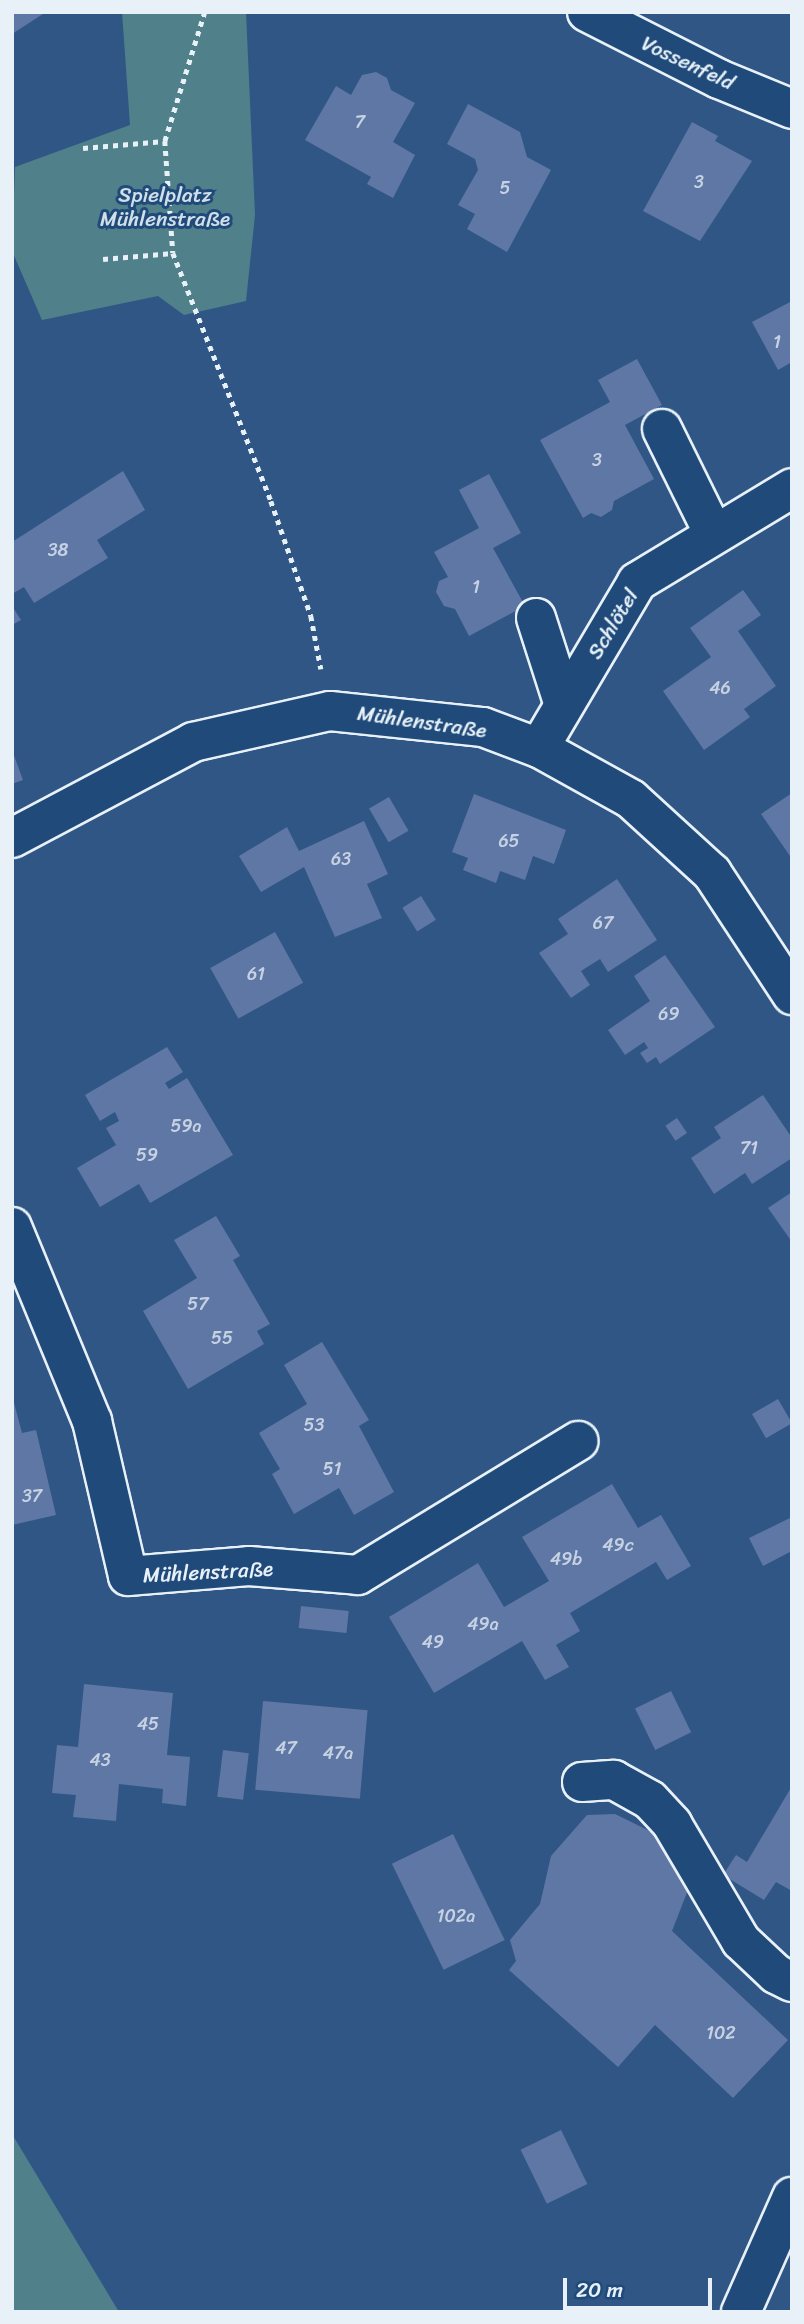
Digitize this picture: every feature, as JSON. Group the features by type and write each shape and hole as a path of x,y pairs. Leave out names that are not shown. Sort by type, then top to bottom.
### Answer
{"street":[{"name":"Vossenfeld","path":"586,12 719,79 792,109"},
{"path":"662,429 713,532"},
{"name":"Schlötel","path":"538,748 637,582 713,532 792,488"},
{"path":"536,618 564,705"},
{"name":"Mühlenstraße","path":"12,838 193,742 330,711 483,727 538,748 632,799 712,873 792,995"},
{"name":"Mühlenstraße","path":"12,1227 92,1421 128,1576 249,1566 358,1575 578,1441"},
{"path":"582,1782 614,1780 650,1800 672,1824 741,1941 776,1974 792,1982"},
{"path":"741,2312 792,2197"}],"path":[{"path":"205,12 165,141 173,253 311,616 330,711"},
{"path":"83,148 165,141"},
{"path":"103,259 173,253"}],"green space":[{"name":"Spielplatz Mühlenstraße","path":"122,12 246,12 255,215 246,301 184,315 158,296 42,320 12,251 15,167 130,125"},
{"path":"12,2134 119,2312 12,2312"}],"building":[{"path":"12,12 46,12 12,34"},
{"path":"376,72 387,78 391,90 415,103 393,142 415,155 393,198 367,184 371,177 305,140 336,86 351,95 362,75"},
{"path":"468,104 520,132 527,157 551,170 507,252 467,229 475,214 458,205 478,170 475,159 447,144"},
{"path":"692,122 718,136 715,141 752,161 700,241 643,211"},
{"path":"792,301 792,362 778,370 752,322"},
{"path":"637,359 662,405 625,425 654,479 614,501 612,510 601,517 591,513 583,518 540,440 610,402 598,380"},
{"path":"123,471 145,510 97,540 108,558 34,603 24,587 12,594 12,542"},
{"path":"489,474 521,533 493,548 525,606 469,636 455,609 444,606 436,592 439,581 448,577 434,552 479,528 459,490"},
{"path":"743,590 761,615 738,631 776,686 744,709 750,717 704,750 663,691 711,657 690,628"},
{"path":"12,606 21,620 12,625"},
{"path":"12,750 23,780 12,784"},
{"path":"792,793 792,859 761,814"},
{"path":"474,794 566,830 554,864 533,856 525,880 500,871 496,883 463,870 468,858 452,852"},
{"path":"389,797 408,831 389,842 369,808"},
{"path":"364,821 388,874 367,884 382,918 335,937 304,867 261,892 239,856 287,827 299,851"},
{"path":"617,879 657,940 608,972 600,959 581,971 590,985 571,998 539,953 568,934 558,919"},
{"path":"421,896 436,920 417,931 402,908"},
{"path":"275,932 303,983 238,1019 210,968"},
{"path":"665,955 715,1027 660,1064 656,1057 647,1063 640,1053 648,1048 644,1042 625,1055 608,1030 650,1001 634,976"},
{"path":"167,1047 183,1072 165,1083 169,1089 187,1078 233,1155 150,1203 139,1184 100,1207 77,1168 116,1145 106,1128 119,1121 115,1112 100,1121 85,1095"},
{"path":"763,1095 792,1138 792,1158 752,1184 745,1173 714,1194 691,1158 721,1138 714,1127"},
{"path":"677,1118 687,1133 675,1141 665,1126"},
{"path":"792,1192 792,1242 768,1208"},
{"path":"216,1216 240,1256 233,1260 270,1324 257,1331 264,1344 188,1389 143,1311 197,1278 174,1240"},
{"path":"322,1342 369,1420 359,1426 394,1492 354,1515 339,1488 294,1514 272,1474 280,1469 259,1433 307,1404 284,1365"},
{"path":"12,1395 22,1433 36,1430 56,1515 12,1525"},
{"path":"778,1399 792,1423 766,1438 752,1414"},
{"path":"612,1484 638,1528 661,1515 691,1566 667,1580 656,1562 570,1613 580,1631 556,1645 569,1667 545,1680 522,1641 434,1693 389,1617 478,1563 504,1607 549,1581 522,1537"},
{"path":"792,1517 792,1551 763,1566 749,1538"},
{"path":"301,1606 349,1611 346,1633 299,1628"},
{"path":"84,1684 173,1693 167,1755 190,1757 186,1806 162,1803 163,1789 119,1784 116,1821 73,1817 76,1795 52,1793 57,1745 78,1747"},
{"path":"671,1691 691,1732 655,1750 635,1709"},
{"path":"263,1701 368,1710 360,1799 255,1790"},
{"path":"223,1750 249,1753 243,1800 217,1797"},
{"path":"792,1786 792,1891 776,1882 764,1900 723,1875 736,1855 747,1862"},
{"path":"615,1814 672,1842 688,1890 672,1931 788,2040 733,2098 655,2025 618,2067 509,1970 516,1961 510,1940 540,1904 551,1856 587,1815"},
{"path":"453,1834 505,1940 444,1970 392,1864"},
{"path":"561,2130 587,2184 547,2204 521,2150"}]}
